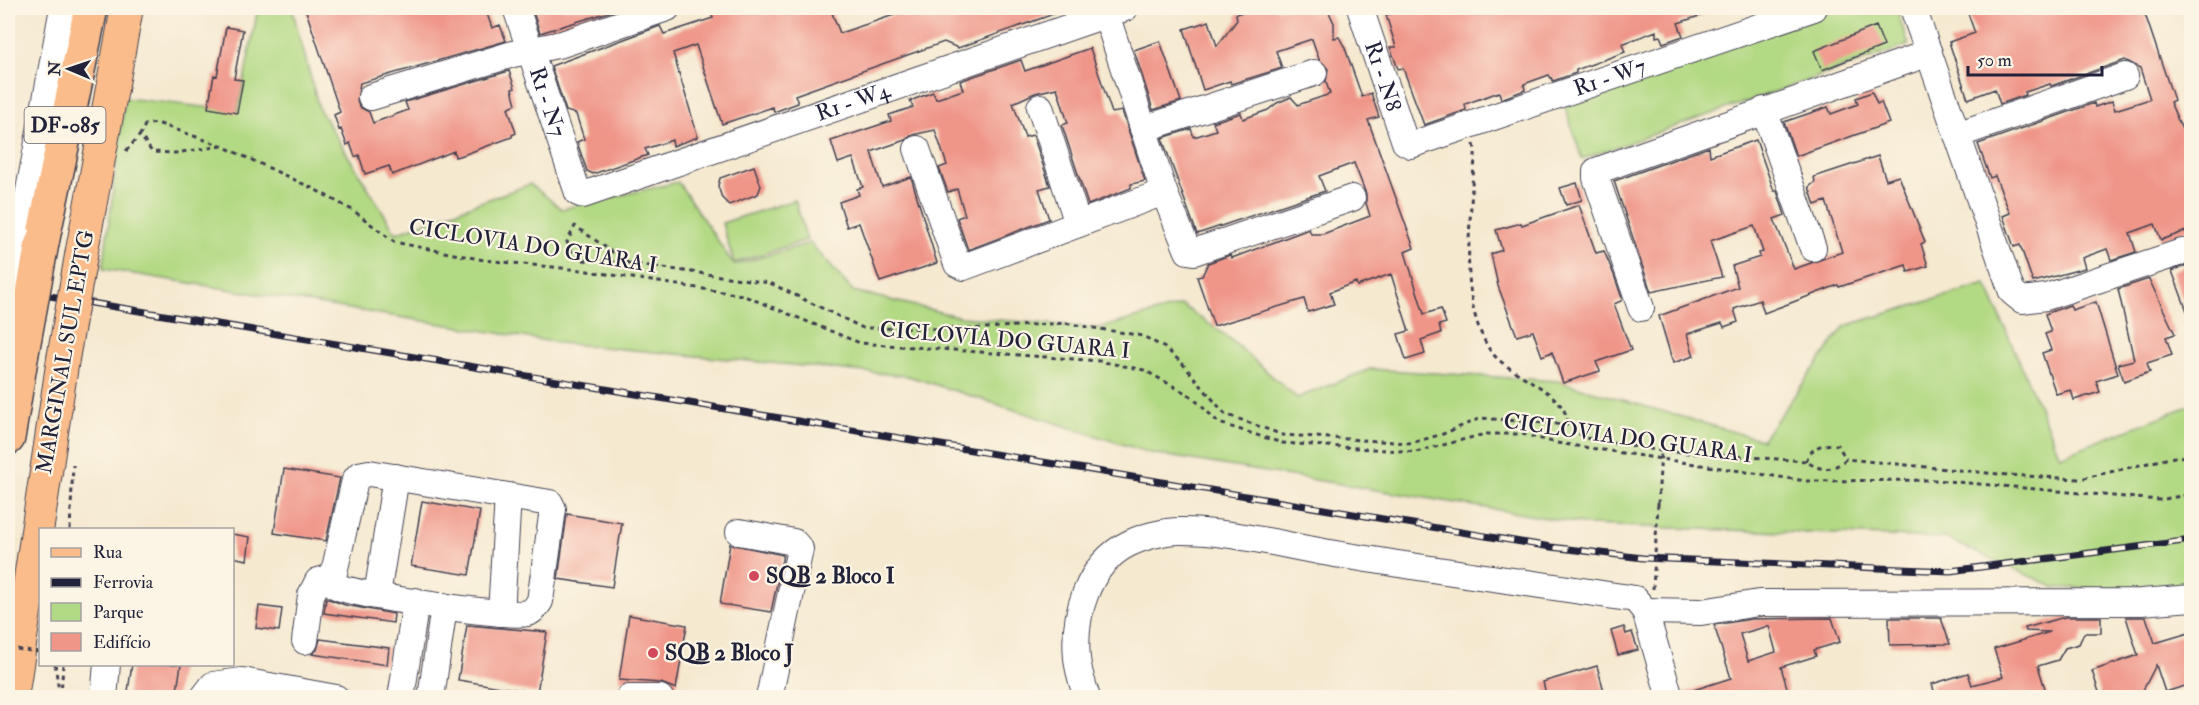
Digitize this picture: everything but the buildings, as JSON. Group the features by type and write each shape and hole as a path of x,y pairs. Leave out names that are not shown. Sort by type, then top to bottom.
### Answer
{"highway":[{"name":"DF-085","path":"8,438 22,353 31,241 91,8"}],"main road":[{"name":"MARGINAL SUL EPTG","path":"12,698 63,359 127,8"}],"street":[{"path":"8,308 31,241 63,8"},
{"name":"R1 - N7","path":"516,8 580,195"},
{"path":"371,97 513,54 562,44 667,8"},
{"name":"R1 - N8","path":"1362,8 1407,144"},
{"name":"R1 - W7","path":"1407,144 1470,125 1814,8"},
{"path":"1913,8 2012,292 2022,300 2046,297 2182,252"},
{"path":"1116,11 1143,129 1164,192 1186,247 1194,252 1352,198"},
{"name":"R1 - W4","path":"580,195 1116,11"},
{"path":"1641,308 1596,177 1596,171 1929,53"},
{"path":"1143,129 1314,73"},
{"path":"1957,135 2125,76"},
{"path":"1040,107 1078,224"},
{"path":"1764,110 1813,248"},
{"path":"917,149 957,264 964,267 1164,192"},
{"path":"369,472 508,496 546,501 553,509 540,601 529,613 501,613 444,606 336,586 333,576 355,480 359,475 369,472"},
{"path":"376,595 396,477"},
{"path":"501,613 508,496"},
{"path":"1087,698 1077,660 1076,630 1083,600 1091,581 1104,563 1127,545 1151,536 1179,531 1234,536 1341,555 1649,600 1701,612 1759,603 2106,602 2192,598"},
{"path":"739,532 794,542 800,549 769,698"},
{"path":"305,641 311,595 318,581 333,576"},
{"path":"1649,600 1670,698"},
{"path":"416,601 403,685 432,688 444,606"},
{"path":"104,698 107,666"},
{"path":"203,698 213,685 242,681 336,698"},
{"path":"628,698 660,698"}],"path":[{"name":"CICLOVIA DO GUARA I","path":"222,146 176,153 152,153 141,135 145,124 157,123 222,146 314,189 354,211 394,242 484,260 581,270 742,295 860,344 1099,361 1144,370 1191,396 1219,423 1281,443 1416,452 1485,434 1522,434 1557,443 1806,481 1935,480 2159,500 2192,494"},
{"path":"1470,125 1476,153 1468,278 1473,304 1488,346 1500,363 1556,400 1567,418 1568,425"},
{"path":"628,264 575,226 569,234 567,242 572,253 581,260 770,283 863,328 969,329 1064,323 1143,336 1165,348 1182,363 1225,414 1283,435 1411,443 1443,435 1481,418 1568,425 1585,438 1661,451 1806,461 1816,469 1826,470 1839,466 1846,459"},
{"path":"1806,461 1809,454 1819,445 1828,443 1838,445 1846,459"},
{"path":"1649,600 1661,451"},
{"path":"1846,459 2008,475 2080,479 2141,467 2174,457 2192,456"},
{"path":"70,528 74,458"},
{"path":"8,648 39,652"},
{"path":"55,666 61,698"},
{"path":"61,698 63,666"}],"green space":[{"path":"258,8 292,8 319,109 396,233 530,184 562,209 678,182 734,265 810,243 853,291 961,317 1100,328 1182,305 1229,338 1297,398 1370,369 1557,381 1762,440 1845,326 1986,284 2060,456 2191,405 2191,588 2056,588 1945,538 1590,525 1150,453 908,376 560,343 103,269 125,98 238,111"},
{"path":"1841,8 1896,8 1909,45 1582,159 1564,104"},
{"path":"795,200 807,240 734,263 722,223"}],"railway":[{"path":"8,289 1551,547 1643,558 1950,571 2192,540"}],"place":[{"name":"SQB 2 Bloco I","path":"754,576"},
{"name":"SQB 2 Bloco J","path":"653,653"}]}
